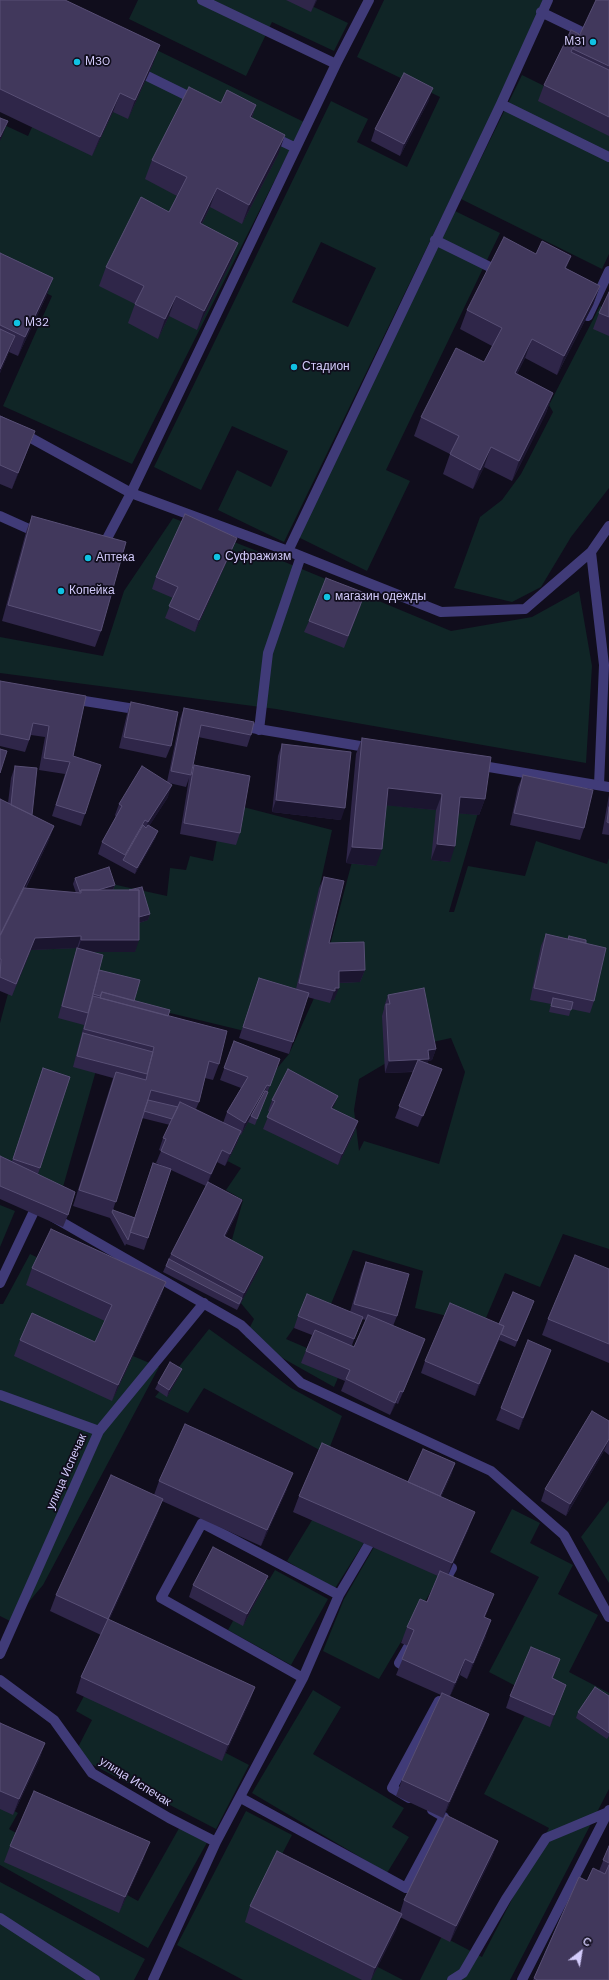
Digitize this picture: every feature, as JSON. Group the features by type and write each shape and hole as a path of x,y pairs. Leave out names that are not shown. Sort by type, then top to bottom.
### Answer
{"street":[{"path":"202,0 336,64"},
{"path":"96,560 131,493 336,64 369,0"},
{"path":"288,551 501,104 541,12 548,0"},
{"path":"541,12 609,45"},
{"path":"127,66 204,104"},
{"path":"501,104 609,157"},
{"path":"260,131 296,148"},
{"path":"435,240 511,278"},
{"path":"567,306 588,316 609,271"},
{"path":"0,421 131,493 301,556 440,612 525,609 591,552 609,526"},
{"path":"0,516 48,538"},
{"path":"468,764 604,786 604,665 591,552"},
{"path":"259,730 268,653 301,556"},
{"path":"63,698 149,712"},
{"path":"228,724 382,750"},
{"path":"0,1283 32,1206 204,1303 241,1326 301,1383 491,1471 564,1535 609,1617"},
{"name":"улица Испечак","path":"0,1654 100,1431 204,1303"},
{"name":"улица Испечак","path":"0,1395 100,1431"},
{"path":"303,1678 161,1598 202,1523 339,1595"},
{"path":"153,1980 216,1842 241,1798 303,1678 339,1595 379,1527"},
{"path":"432,1557 452,1568 437,1595"},
{"path":"414,1636 399,1663 419,1675"},
{"name":"улица Испечак","path":"0,1680 54,1720 92,1773 169,1818 216,1842"},
{"path":"241,1798 406,1888 444,1817 392,1788 445,1691"},
{"path":"452,1980 463,1973 506,1899 546,1838 609,1811"},
{"path":"522,1980 609,1811"},
{"path":"0,1918 95,1980"}],"green space":[{"path":"138,0 299,0 348,23 334,51 272,22 246,76 129,19"},
{"path":"384,0 547,0 284,542 218,510 237,470 271,487 288,451 232,426 201,490 154,467 331,101 368,119 357,142 407,167 440,97 357,57","holes":["321,242 376,268 348,327 292,302"]},
{"path":"83,14 304,122 132,464 3,406 52,296 0,271 0,123 28,136"},
{"path":"522,75 609,118 609,254 602,269 461,199"},
{"path":"455,211 500,233 386,470 410,481 367,571 298,537"},
{"path":"600,306 609,311 609,488 571,537 541,587 512,602 454,588 480,517 502,500 521,474 553,412 549,405"},
{"path":"173,518 280,560 451,631 532,617 579,591 592,666 586,763 276,709 0,673 0,637 103,656 124,591"},
{"path":"388,782 480,806 449,912 454,912 468,866 525,876 536,841 607,864 609,858 609,1249 563,1234 540,1287 505,1273 483,1325 415,1308 423,1271 353,1250 331,1304 315,1298 286,1339 344,1364 334,1387 245,1337 254,1319 221,1279 243,1200 226,1190 241,1168 208,1151 289,1054 319,987 363,820","holes":["451,1038 465,1072 439,1164 364,1141 359,1151 354,1110 359,1079 415,1046"]},
{"path":"224,802 332,830 286,1041 116,1000 59,1201 0,1183 0,1023 26,928 78,929 89,879 167,896 170,868 186,870 190,856 213,861"},
{"path":"0,1205 15,1211 0,1247"},
{"path":"30,1254 130,1301 114,1348 159,1367 43,1585 12,1622 0,1616 0,1304 3,1304"},
{"path":"209,1329 291,1388 342,1416 327,1454 204,1388 188,1413 155,1397"},
{"path":"609,1500 609,1583 581,1537"},
{"path":"512,1509 540,1523 530,1543 573,1565 558,1594 598,1615 569,1672 609,1693 609,1789 510,1980 420,1980 442,1936 482,1957 549,1828 484,1794 535,1696 489,1672 539,1577 490,1552"},
{"path":"317,1512 365,1541 334,1590 287,1561"},
{"path":"381,1535 443,1571 379,1679 323,1651 344,1599"},
{"path":"275,1570 328,1599 291,1665 228,1630 259,1574 269,1580"},
{"path":"91,1683 249,1765 216,1829 74,1755 92,1720 76,1711"},
{"path":"313,1690 341,1707 313,1754 404,1808 392,1827 409,1837 387,1873 252,1793"},
{"path":"0,1803 18,1813 9,1829 138,1901 182,1823 209,1839 148,1948 0,1865"},
{"path":"246,1811 292,1835 256,1904 403,1980 243,1980 177,1945"},
{"path":"0,1882 145,1959 134,1980 0,1980"}],"building":[{"name":"М30","path":"0,0 65,0 160,45 135,100 120,93 100,137 0,89"},
{"path":"596,0 609,0 609,66 573,49"},
{"path":"571,30 579,34 571,52 609,70 609,117 544,85"},
{"path":"404,73 433,88 404,144 375,129"},
{"path":"189,87 221,103 227,90 256,105 250,117 285,135 249,205 217,188 200,223 238,243 204,311 176,296 165,319 135,304 144,286 106,267 141,197 169,212 187,177 152,160"},
{"path":"0,118 8,121 0,137"},
{"path":"504,237 536,254 542,241 571,256 565,268 600,286 564,356 532,339 515,373 553,393 519,461 491,447 480,470 450,454 459,436 421,417 456,348 484,362 502,328 467,310"},
{"name":"М32","path":"0,253 53,278 25,337 0,325"},
{"path":"609,292 609,317 599,313"},
{"path":"0,329 15,336 0,369"},
{"path":"0,416 35,431 18,473 0,465"},
{"path":"185,514 237,538 199,620 169,606 178,587 156,577"},
{"path":"32,516 126,542 101,631 8,605"},
{"path":"326,578 365,593 348,636 309,621"},
{"path":"0,681 86,696 73,756 101,765 85,814 56,805 70,762 44,758 49,726 33,723 29,740 0,734"},
{"path":"131,702 178,712 171,746 124,737"},
{"path":"184,708 254,722 251,735 201,725 191,775 171,771"},
{"path":"362,738 491,757 485,799 460,797 455,846 437,844 442,794 388,788 382,849 352,847"},
{"path":"282,744 351,752 345,808 276,800"},
{"path":"0,749 7,751 0,773"},
{"path":"194,765 250,776 240,833 184,823"},
{"path":"15,766 37,768 32,815 11,805"},
{"path":"142,766 172,785 148,822 145,820 125,855 102,842 122,806 119,804"},
{"path":"523,775 593,790 584,828 514,813"},
{"path":"0,799 54,826 0,935"},
{"path":"609,807 609,823 607,822"},
{"path":"143,825 146,828 148,825 158,831 137,868 123,860"},
{"path":"109,867 115,885 98,890 81,890 80,892 75,878"},
{"path":"324,877 344,881 329,943 364,942 365,970 339,971 339,988 335,988 335,991 299,983"},
{"path":"142,887 150,914 139,917 139,890 129,890"},
{"path":"24,888 81,893 81,890 139,890 139,940 81,940 81,936 35,938 16,984 0,977 0,936"},
{"path":"546,934 606,948 594,1001 534,988"},
{"path":"569,936 586,940 586,943 568,939"},
{"path":"77,948 103,955 88,1013 62,1006"},
{"path":"99,970 140,980 134,1001 102,992 100,996 93,994"},
{"path":"259,978 309,993 293,1042 243,1027"},
{"path":"424,988 436,1049 428,1050 429,1059 389,1061 386,1004 390,1004 388,995"},
{"path":"102,992 170,1010 168,1016 100,998"},
{"path":"93,996 227,1031 219,1064 209,1061 199,1102 151,1090 116,1202 79,1190 116,1072 146,1080 154,1047 84,1029"},
{"path":"553,998 573,1002 571,1010 551,1006"},
{"path":"83,1033 153,1052 147,1074 77,1056"},
{"path":"234,1041 280,1059 270,1086 267,1085 245,1123 227,1112 248,1077 224,1068"},
{"path":"418,1060 442,1069 423,1116 399,1106"},
{"path":"43,1068 70,1077 40,1168 13,1159"},
{"path":"288,1069 338,1096 331,1108 358,1121 342,1154 267,1117 275,1101 272,1100"},
{"path":"265,1091 268,1092 257,1119 251,1116"},
{"path":"148,1100 178,1107 172,1119 144,1111"},
{"path":"180,1102 241,1131 230,1154 222,1150 211,1174 161,1151 166,1139 163,1138"},
{"path":"0,1156 75,1192 68,1215 0,1186"},
{"path":"153,1163 171,1169 148,1238 130,1232"},
{"path":"208,1182 242,1200 224,1236 263,1257 244,1293 171,1254"},
{"path":"113,1210 135,1218 128,1240 112,1212"},
{"path":"51,1229 166,1282 118,1385 20,1340 32,1313 95,1342 112,1305 32,1268"},
{"path":"575,1255 609,1269 609,1344 548,1319"},
{"path":"169,1259 242,1298 239,1304 166,1266"},
{"path":"366,1262 409,1274 397,1316 354,1304"},
{"path":"513,1292 534,1301 517,1341 501,1334 504,1326 499,1324"},
{"path":"307,1294 363,1317 354,1339 298,1316"},
{"path":"450,1303 504,1326 479,1384 425,1361"},
{"path":"368,1315 425,1339 403,1392 400,1391 395,1403 346,1379 350,1370 306,1351 315,1330 354,1347"},
{"path":"528,1340 551,1350 523,1418 501,1408"},
{"path":"170,1362 182,1369 169,1390 158,1383"},
{"path":"592,1411 609,1421 609,1439 570,1504 545,1489"},
{"path":"185,1424 293,1473 267,1530 159,1481"},
{"path":"322,1443 475,1512 452,1563 299,1496"},
{"path":"423,1449 455,1463 440,1496 408,1482"},
{"path":"111,1475 163,1499 108,1619 56,1595"},
{"path":"213,1547 268,1576 247,1614 193,1585"},
{"path":"440,1571 494,1594 484,1617 491,1620 473,1663 465,1659 455,1683 402,1659 414,1630 407,1627 420,1599 427,1602"},
{"path":"108,1619 255,1687 228,1745 81,1677"},
{"path":"531,1647 560,1659 552,1678 566,1685 554,1715 510,1696"},
{"path":"595,1687 609,1696 609,1733 578,1712"},
{"path":"442,1693 489,1714 449,1802 402,1780"},
{"path":"0,1723 45,1743 19,1799 0,1791"},
{"path":"34,1791 150,1842 125,1897 10,1846"},
{"path":"446,1815 498,1841 456,1926 404,1900"},
{"path":"609,1846 609,1863 603,1860"},
{"path":"277,1851 402,1914 375,1968 250,1906"},
{"path":"609,1865 609,1980 537,1980 534,1978 579,1877 587,1881 593,1868 605,1874"}],"place":[{"name":"М31","path":"593,42"},
{"name":"М30","path":"77,62"},
{"name":"М32","path":"17,323"},
{"name":"Стадион","path":"294,367"},
{"name":"Суфражизм","path":"217,557"},
{"name":"Аптека","path":"88,558"},
{"name":"Копейка","path":"61,591"},
{"name":"магазин одежды","path":"327,597"}]}
